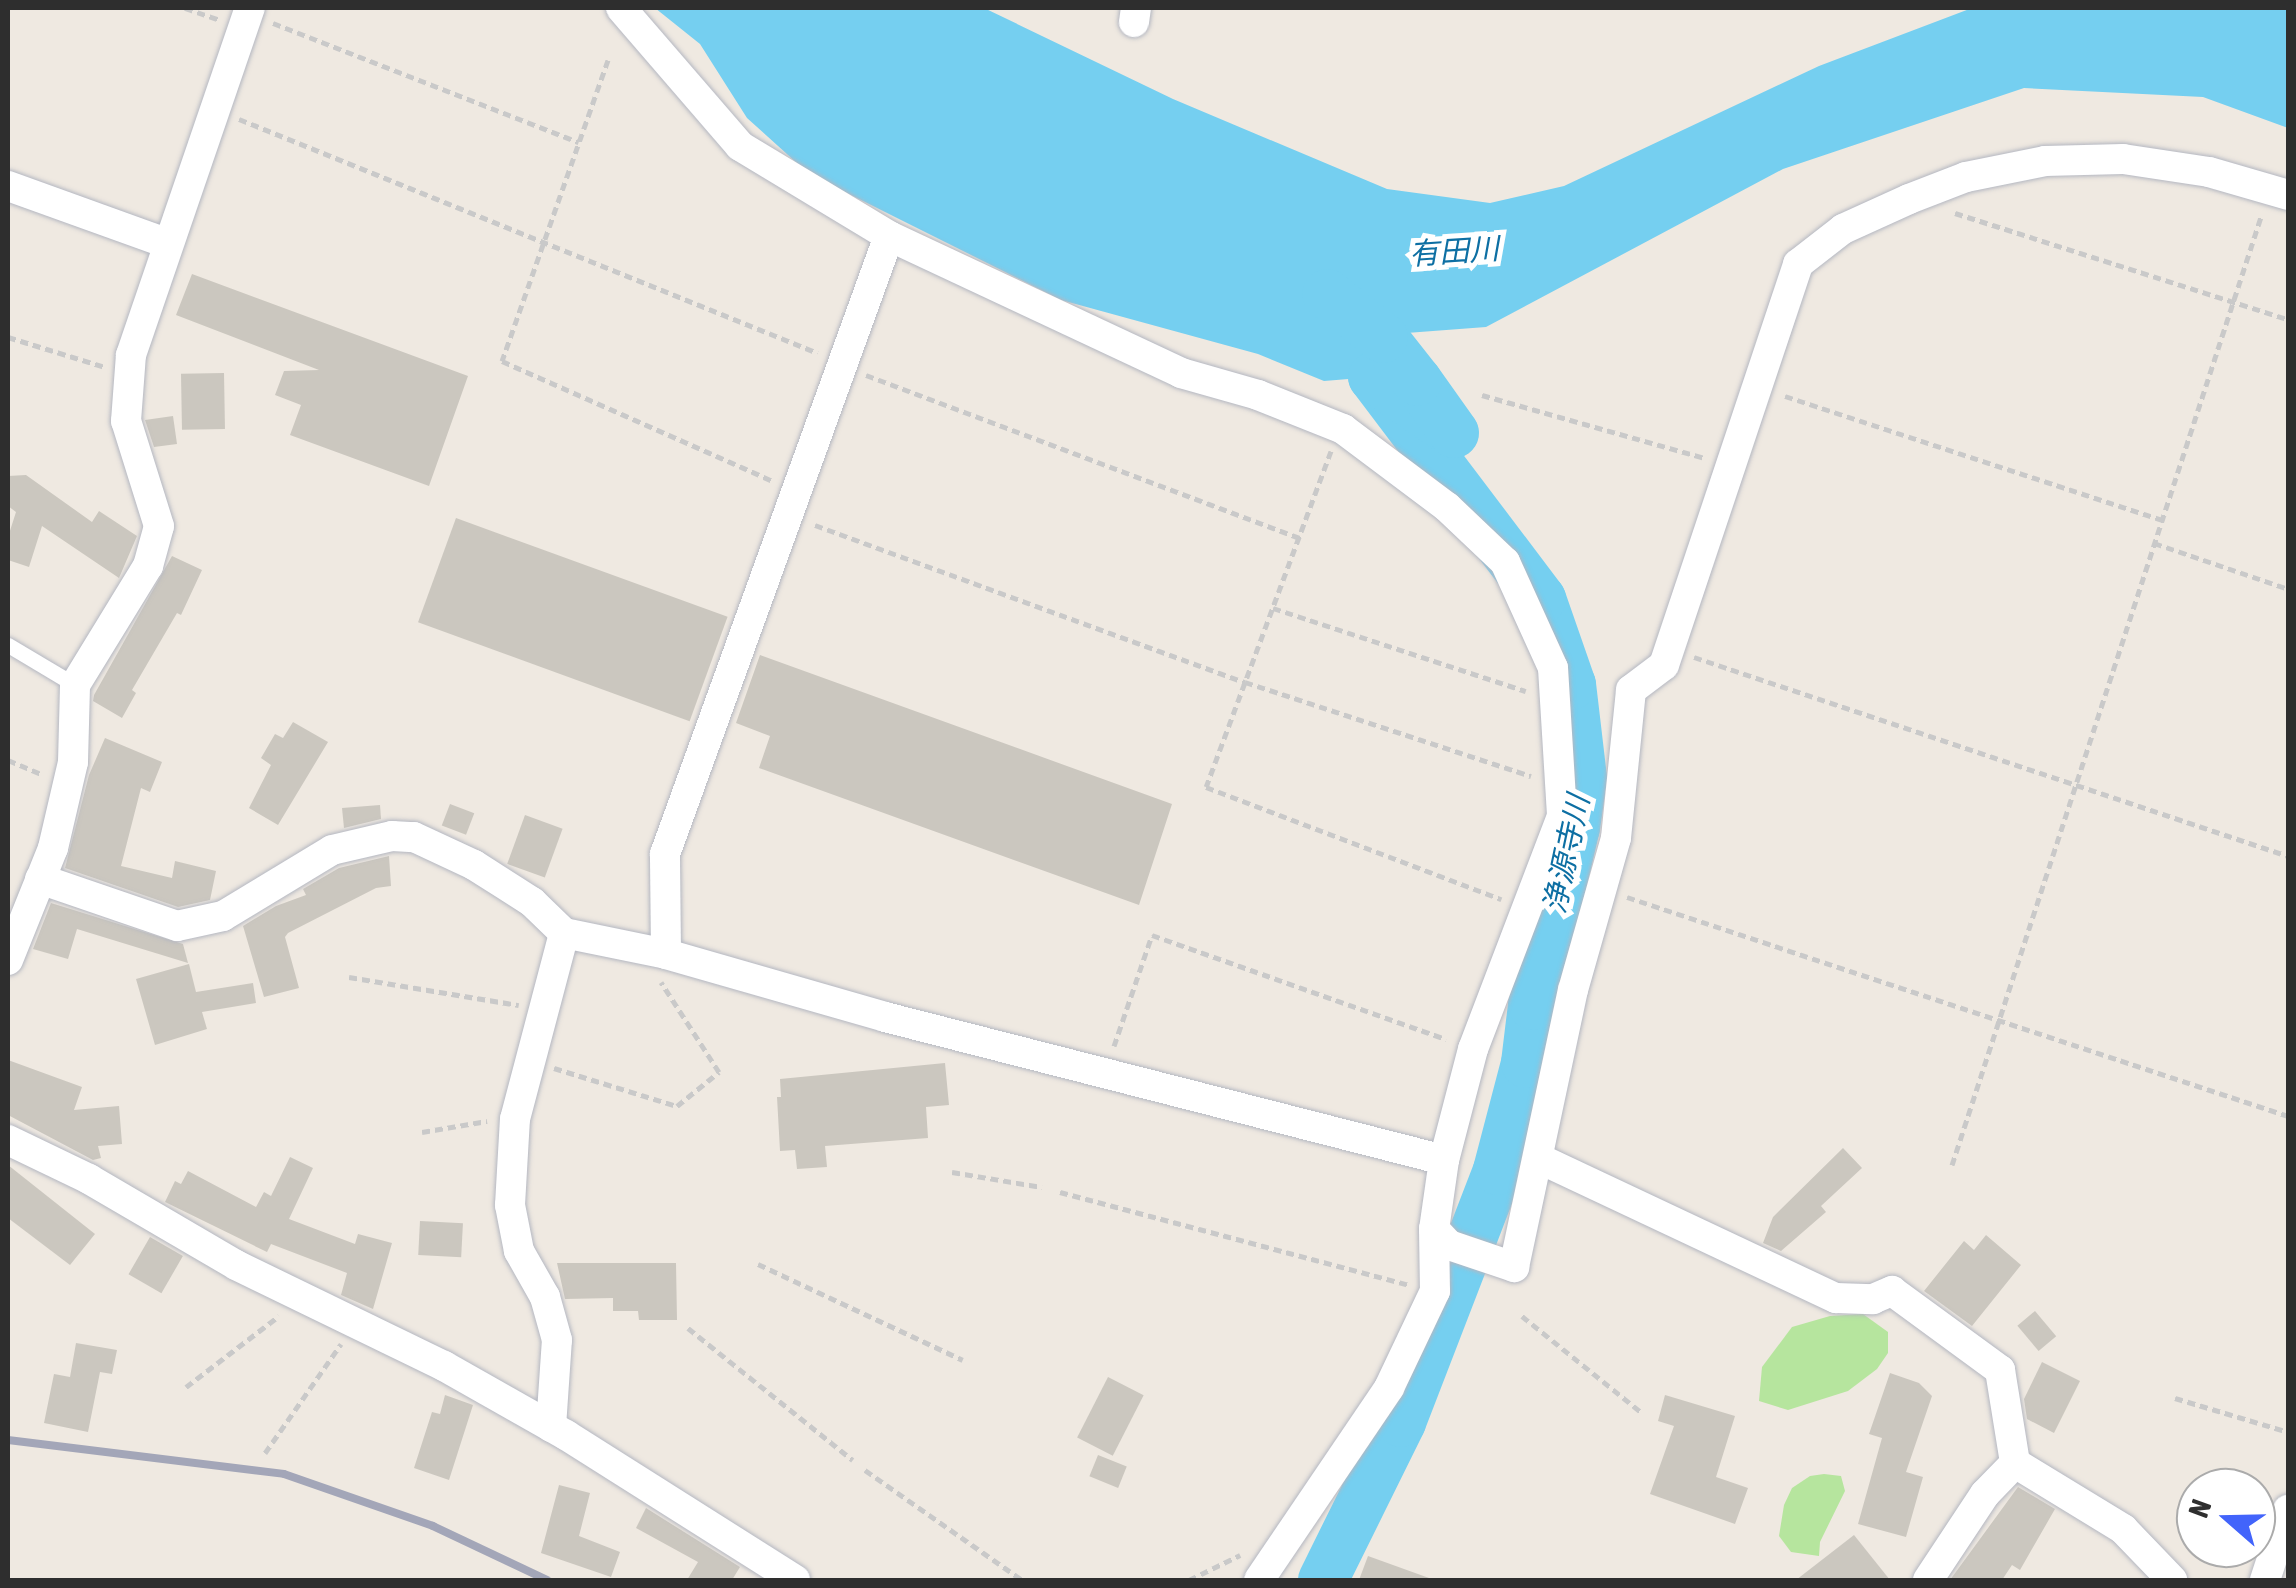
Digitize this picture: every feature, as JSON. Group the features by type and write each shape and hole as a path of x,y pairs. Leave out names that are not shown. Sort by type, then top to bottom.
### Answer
{"street":[{"path":"621,8 740,146 888,236 1181,373 1258,396 1342,429 1447,507 1505,562 1554,668 1562,816 1474,1049 1444,1160 1435,1291 1390,1388 1259,1580"},
{"path":"8,960 26,890 53,848 73,762 75,685 148,566 159,526 126,420 131,355 166,243 250,18"},
{"path":"1441,1237 1514,1268 1573,990 1616,838 1632,690 1664,665 1798,264 1843,228 1909,199 1966,177 2045,161 2123,159 2209,172 2276,200"},
{"path":"8,186 166,243"},
{"path":"662,966 665,854 888,236"},
{"path":"26,890 178,926 222,916 332,850 392,836 414,837 474,865 532,902 564,933 662,966 885,1017 1444,1160"},
{"path":"551,1427 557,1340 545,1297 519,1251 510,1204 515,1119 564,933"},
{"path":"8,1140 89,1179 236,1264 444,1366 551,1427 794,1580"},
{"path":"1540,1159 1836,1298 1874,1299 1892,1291 2000,1370 2016,1463 2123,1529 2172,1580"},
{"path":"1928,1580 1985,1494 2016,1463"},
{"path":"2265,1580 2288,1510"}],"lane":[{"path":"8,646 75,685"}],"path":[{"path":"185,8 250,18 579,142"},
{"path":"608,60 502,361 780,484"},
{"path":"237,118 825,356"},
{"path":"1909,199 2288,319"},
{"path":"1952,1164 2234,300 2276,200"},
{"path":"8,337 114,370"},
{"path":"859,372 1299,538"},
{"path":"1758,388 2162,520"},
{"path":"1482,395 1712,460"},
{"path":"1334,444 1206,787 1527,909"},
{"path":"803,520 1245,682 1563,786"},
{"path":"2154,543 2288,589"},
{"path":"1272,608 1558,702"},
{"path":"1676,651 2288,856"},
{"path":"8,761 68,785"},
{"path":"1601,888 1998,1023 2288,1116"},
{"path":"1111,1054 1152,935 1474,1049"},
{"path":"552,1067 676,1106 719,1072 662,966"},
{"path":"349,977 525,1006"},
{"path":"422,1132 498,1119"},
{"path":"952,1172 1042,1187"},
{"path":"1060,1192 1435,1291"},
{"path":"758,1264 963,1360"},
{"path":"186,1387 289,1308"},
{"path":"1522,1316 1641,1412"},
{"path":"688,1328 852,1460"},
{"path":"265,1452 344,1340"},
{"path":"2176,1398 2288,1432"},
{"path":"865,1470 1022,1580"},
{"path":"1189,1580 1256,1546"}],"green space":[{"path":"1863,1314 1888,1332 1888,1353 1877,1369 1848,1391 1788,1410 1759,1401 1762,1367 1792,1327 1830,1316"},
{"path":"1810,1476 1841,1476 1845,1491 1820,1542 1819,1556 1791,1552 1779,1536 1784,1505 1792,1488"}],"water":[{"name":"有田川","path":"655,8 984,8 1173,99 1387,189 1490,203 1564,186 1819,66 1972,8 2288,8 2288,128 2203,97 2024,88 1783,169 1486,327 1380,335 1367,353 1373,377 1324,381 1258,354 1061,300 809,174 747,118 700,44"}],"building":[{"path":"192,274 468,376 429,486 290,435 301,405 275,395 284,371 319,370 176,315"},
{"path":"224,373 225,429 182,430 181,374"},
{"path":"173,416 177,444 154,447 145,420"},
{"path":"26,475 92,522 99,511 137,536 119,578 42,526 29,567 8,560 8,537 16,512 8,506 8,476"},
{"path":"456,518 728,617 690,721 418,622"},
{"path":"172,556 202,570 181,615 177,613 132,690 136,693 122,718 93,701 94,695"},
{"path":"760,655 1172,804 1139,905 759,768 770,736 736,723"},
{"path":"293,722 328,742 278,825 249,808 271,765 261,758 275,734 283,738"},
{"path":"105,738 162,762 150,792 141,788 121,866 172,878 175,861 216,871 210,900 178,907 65,868 89,775"},
{"path":"450,804 474,813 466,835 442,825"},
{"path":"380,805 381,819 344,828 342,808"},
{"path":"525,815 563,829 545,878 507,864"},
{"path":"389,856 391,886 376,888 288,933 285,937 299,988 264,997 243,926 276,906 306,895 303,889 339,868"},
{"path":"51,903 183,944 188,963 77,929 68,959 33,949"},
{"path":"189,964 196,992 253,983 256,1003 202,1012 207,1029 155,1045 136,979"},
{"path":"8,1060 82,1087 74,1110 119,1106 122,1144 98,1146 101,1158 93,1160 8,1115"},
{"path":"945,1063 949,1105 926,1107 928,1138 825,1146 827,1167 797,1169 795,1150 780,1151 780,1079"},
{"path":"1843,1148 1862,1168 1821,1206 1826,1212 1781,1251 1763,1243 1773,1217"},
{"path":"290,1157 313,1168 289,1219 355,1244 358,1234 392,1243 373,1309 341,1295 347,1273 271,1244 267,1252 165,1202 175,1181 181,1184 188,1171 256,1207 264,1192 271,1196"},
{"path":"8,1165 95,1234 70,1265 8,1218"},
{"path":"420,1221 463,1223 461,1257 418,1255"},
{"path":"1986,1235 2021,1265 1972,1326 1924,1291 1964,1241 1974,1250"},
{"path":"150,1237 183,1256 161,1293 128,1274"},
{"path":"557,1263 676,1263 677,1320 639,1320 638,1311 613,1311 613,1298 565,1299"},
{"path":"2035,1311 2056,1336 2039,1351 2017,1326"},
{"path":"76,1343 117,1350 112,1374 100,1372 88,1432 44,1423 54,1374 70,1377"},
{"path":"2042,1362 2080,1381 2054,1433 2027,1419 2024,1399"},
{"path":"1890,1373 1919,1383 1932,1396 1906,1472 1923,1477 1906,1537 1858,1524 1882,1438 1869,1434"},
{"path":"1108,1377 1144,1395 1113,1456 1077,1438"},
{"path":"445,1395 473,1405 449,1480 414,1468 432,1412 440,1414"},
{"path":"1665,1395 1735,1416 1716,1477 1748,1488 1735,1524 1650,1494 1674,1426 1658,1421"},
{"path":"1098,1455 1127,1467 1118,1488 1089,1476"},
{"path":"559,1485 590,1493 579,1536 620,1552 611,1577 541,1553"},
{"path":"2018,1487 2055,1509 2020,1570 2012,1565 2002,1580 1950,1580"},
{"path":"646,1508 740,1567 732,1580 687,1580 698,1562 636,1528"},
{"path":"1854,1535 1890,1580 1796,1580"},
{"path":"1368,1556 1429,1578 1359,1580"}],"waterway":[{"name":"浄源寺川","path":"1323,1580 1401,1422 1498,1170 1526,1063 1533,1005 1575,828 1582,778 1571,685 1541,599 1373,377 1454,433 1383,338 1327,294"}],"railway":[{"path":"8,1440 284,1474 433,1526 547,1580"}]}
